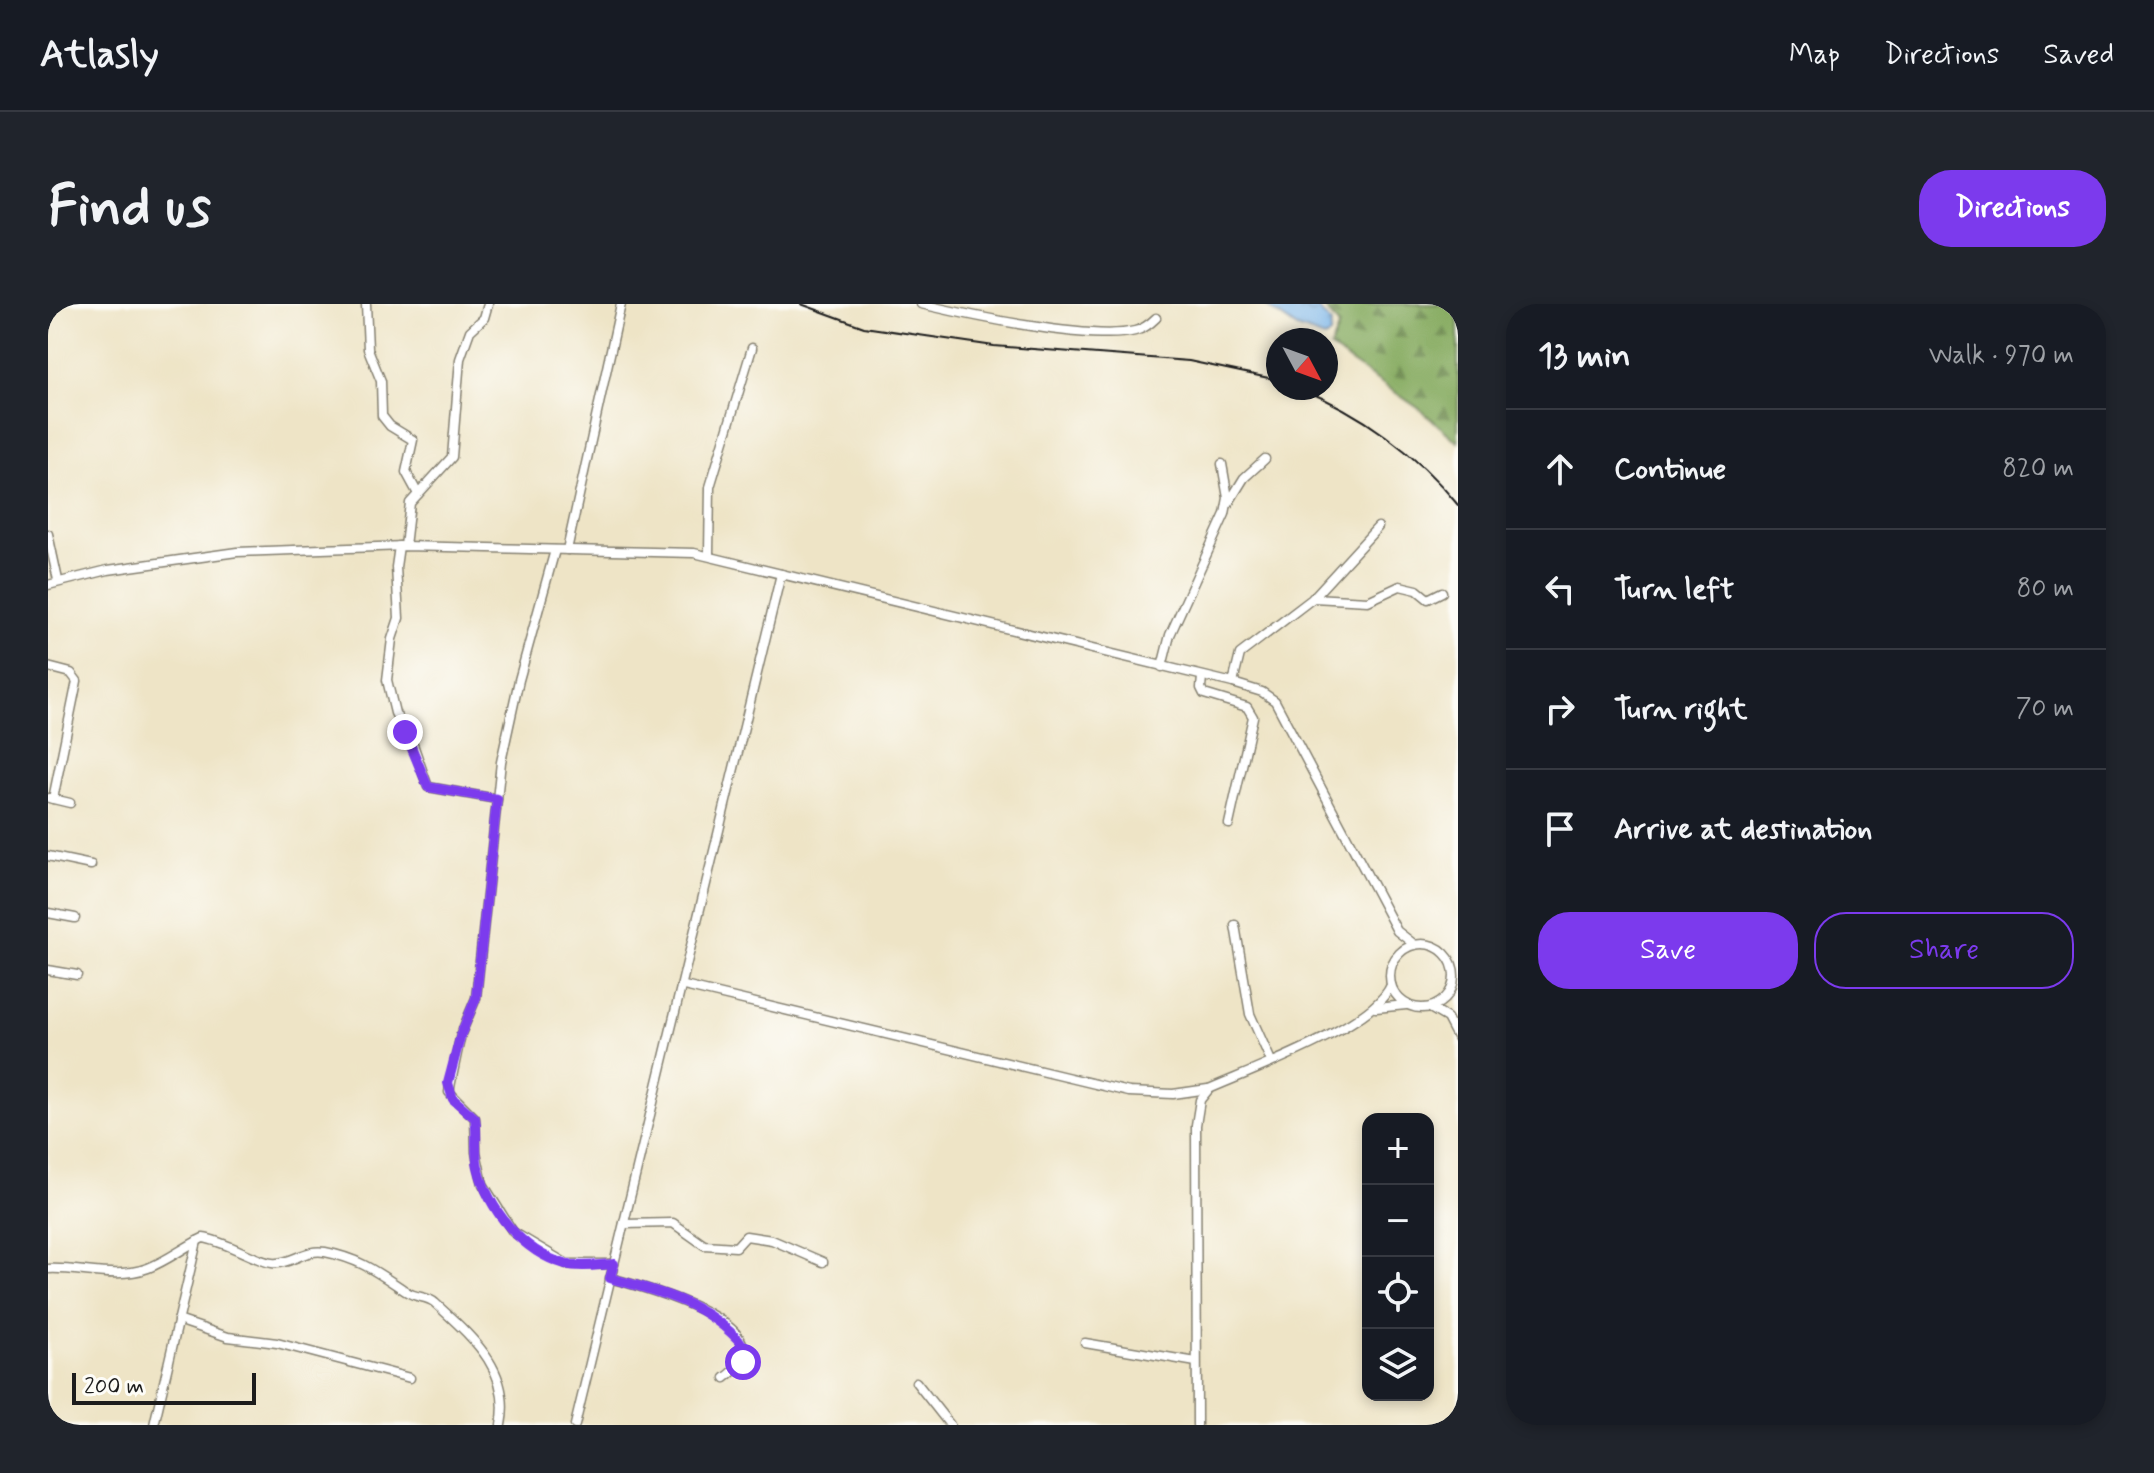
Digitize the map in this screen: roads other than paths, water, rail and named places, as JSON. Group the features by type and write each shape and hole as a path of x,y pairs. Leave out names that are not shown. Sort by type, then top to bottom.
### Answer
{"street":[{"path":"366,304 368,349 381,381 380,411 390,426 413,440 406,472 418,494"},
{"path":"488,304 484,318 470,331 460,359 452,457 418,494 408,510 396,567 399,618 392,639 387,680 395,713 414,747 428,787 497,799"},
{"path":"567,550 621,304"},
{"path":"921,304 1005,321 1116,333 1137,331 1156,318"},
{"path":"709,554 710,487 752,348"},
{"path":"1162,667 1170,635 1217,536 1228,505 1244,478 1265,459"},
{"path":"1222,464 1228,505"},
{"path":"1233,683 1240,654 1312,599 1378,527"},
{"path":"48,534 58,580"},
{"path":"48,585 58,580 223,553 402,546 709,554 1233,683 1262,692 1275,701 1397,931 1415,945"},
{"path":"555,550 519,680 497,799 476,998 461,1034 449,1092 475,1118 476,1152 483,1184 513,1232 567,1264 614,1264"},
{"path":"575,1425 684,986 781,574"},
{"path":"1312,599 1368,601 1400,586 1417,590 1428,599 1442,592"},
{"path":"48,667 71,673 77,681 51,798 70,803"},
{"path":"1202,677 1204,694 1242,705 1253,717 1229,824"},
{"path":"48,856 91,865"},
{"path":"48,913 75,918"},
{"path":"1235,925 1250,1014 1271,1061"},
{"path":"1397,931 1397,955 1390,974 1391,985 1397,997 1409,1005"},
{"path":"1397,955 1415,945 1435,946 1458,954"},
{"path":"1443,951 1456,973 1448,995 1452,1027"},
{"path":"48,970 77,975"},
{"path":"1375,1008 1391,985"},
{"path":"684,986 1129,1092 1173,1094 1209,1089 1375,1008 1409,1005 1429,1008 1447,1018 1458,1039"},
{"path":"1429,1008 1448,995"},
{"path":"1197,1425 1196,1111 1209,1089"},
{"path":"624,1224 673,1223 709,1246 736,1247 746,1236 762,1237 823,1262"},
{"path":"48,1269 92,1273 146,1269 198,1241 211,1239 268,1262 286,1261 311,1251 377,1269 407,1292 435,1302 487,1353 505,1400 501,1425"},
{"path":"154,1425 198,1241"},
{"path":"610,1278 690,1301 721,1322 743,1345 745,1353 743,1362 725,1378"},
{"path":"178,1320 209,1328 228,1337 277,1343 410,1378"},
{"path":"1085,1343 1196,1362"},
{"path":"916,1382 950,1425"}],"water":[{"path":"1263,304 1313,304 1331,323 1331,328 1297,328"}],"railway":[{"path":"801,304 864,327 994,346 1189,361 1266,377"},
{"path":"1326,400 1365,422 1405,451 1458,505"}]}
